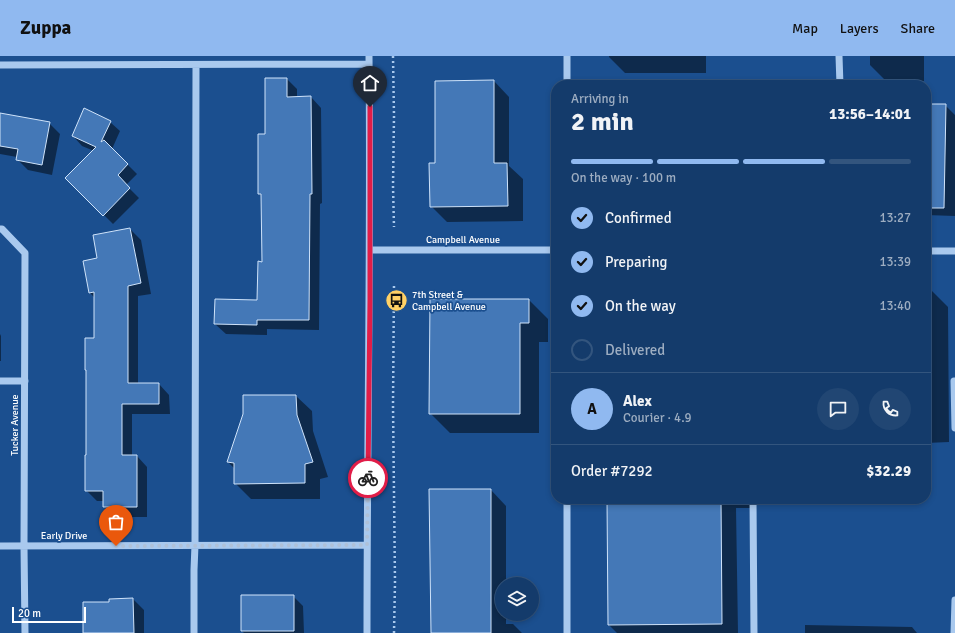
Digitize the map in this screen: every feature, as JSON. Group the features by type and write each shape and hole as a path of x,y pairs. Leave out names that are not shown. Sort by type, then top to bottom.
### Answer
{"street":[{"path":"567,56 567,80"},
{"path":"840,56 840,80"},
{"path":"0,65 196,65 369,60 370,250 367,633"},
{"path":"194,633 196,65"},
{"name":"Tucker Avenue","path":"0,229 2,229 25,253 25,633"},
{"name":"Campbell Avenue","path":"370,250 551,250"},
{"path":"931,251 955,251"},
{"path":"0,381 25,381"},
{"path":"954,381 955,428"},
{"path":"567,504 567,633"},
{"path":"753,504 754,633"},
{"name":"Early Drive","path":"0,546 367,545"},
{"path":"954,633 955,600"}],"path":[{"path":"394,56 394,227"},
{"path":"394,284 394,633"}],"building":[{"path":"265,78 287,78 287,97 311,96 312,194 310,194 309,320 257,320 257,325 214,324 215,299 257,300 258,261 262,262 261,194 258,194 258,134 265,134"},
{"path":"494,80 494,163 507,163 508,206 430,207 429,163 435,163 435,81"},
{"path":"931,104 946,104 944,208 931,208"},
{"path":"84,108 111,121 101,142 104,140 128,164 118,175 130,188 103,216 65,178 96,147 72,136"},
{"path":"0,113 50,122 42,165 16,160 18,149 0,146"},
{"path":"130,228 141,283 128,286 128,383 159,383 159,404 122,404 122,455 137,455 137,507 103,507 103,491 85,491 85,338 94,338 94,292 89,293 83,261 97,258 93,235"},
{"path":"430,299 529,299 529,323 520,323 520,414 429,414"},
{"path":"243,395 296,395 297,415 313,462 305,464 305,483 234,484 234,463 227,462 243,414"},
{"path":"429,489 491,489 491,633 431,633"},
{"path":"607,504 721,504 722,624 608,625"},
{"path":"241,595 294,595 294,631 241,631"},
{"path":"133,598 134,633 83,633 83,602 109,602 109,599"}],"way so far":[{"path":"116,546 367,545 368,478"}],"place":[{"name":"7th Street & Campbell Avenue","path":"396,301"}],"route":[{"path":"368,478 370,107"}]}
